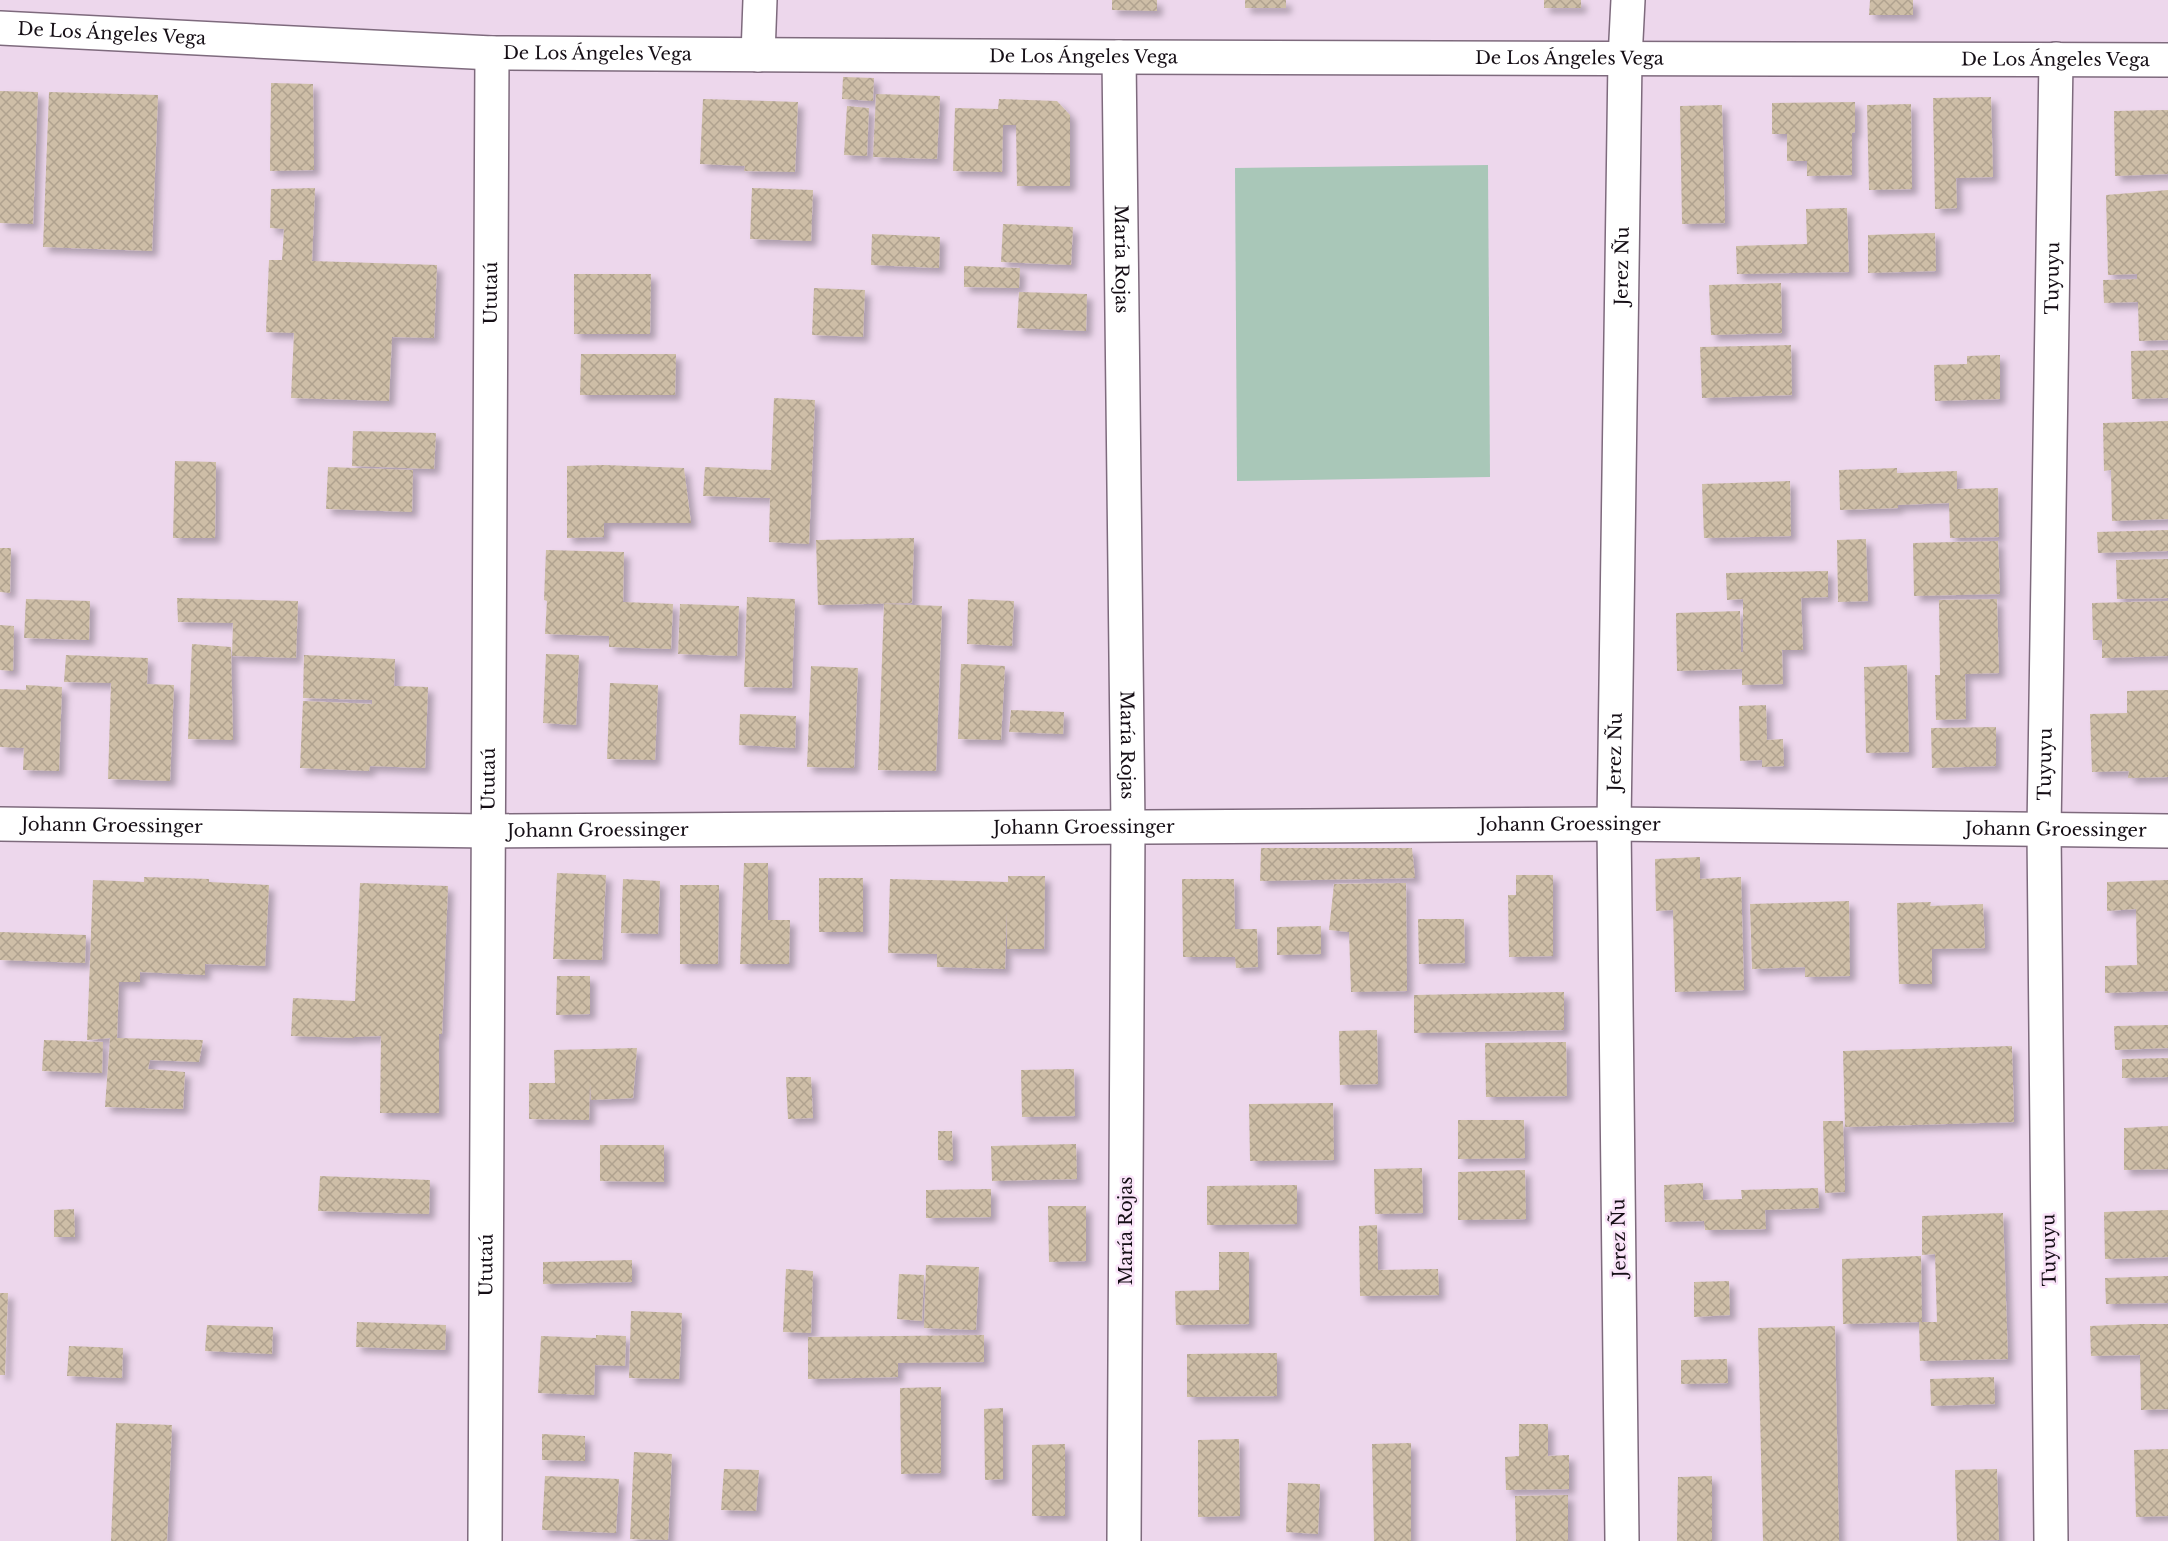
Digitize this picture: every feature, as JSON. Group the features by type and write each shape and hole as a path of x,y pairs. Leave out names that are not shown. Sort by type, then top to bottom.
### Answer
{"street":[{"path":"758,55 760,0"},
{"name":"Jerez Ñu","path":"1622,1541 1614,824 1625,59 1628,0"},
{"name":"De Los Ángeles Vega","path":"0,28 492,53 2168,60"},
{"name":"Ututaú","path":"485,1541 492,53"},
{"name":"María Rojas","path":"1119,57 1128,826 1124,1541"},
{"name":"Tuyuyu","path":"2051,1541 2044,830 2056,59"},
{"name":"Johann Groessinger","path":"0,824 488,831 1614,824 2168,831"}],"green space":[{"path":"1488,165 1490,477 1237,481 1235,168"}],"building":[{"path":"1112,0 1157,0 1157,11 1112,10"},
{"path":"1245,0 1286,0 1286,8 1245,8"},
{"path":"1544,0 1581,0 1581,8 1544,8"},
{"path":"1870,0 1913,0 1913,15 1869,15"},
{"path":"843,77 874,78 873,101 842,99"},
{"path":"271,83 313,84 314,170 270,171"},
{"path":"0,91 38,92 33,224 0,223"},
{"path":"49,92 158,95 152,251 43,247"},
{"path":"876,94 940,96 937,159 873,157"},
{"path":"1991,97 1993,177 1956,178 1957,208 1935,209 1933,98"},
{"path":"703,99 798,102 795,172 744,171 745,166 700,164"},
{"path":"999,99 1057,101 1070,115 1070,186 1017,186 1016,125 1003,125 1002,172 953,171 955,108 998,109"},
{"path":"1855,102 1852,175 1807,176 1807,161 1787,161 1787,134 1772,134 1772,103"},
{"path":"1911,104 1912,189 1869,190 1867,105"},
{"path":"1722,105 1725,223 1682,224 1680,106"},
{"path":"847,106 869,108 867,156 844,155"},
{"path":"2168,110 2168,174 2115,176 2114,111"},
{"path":"315,188 312,261 437,265 434,338 392,337 389,401 291,398 294,333 266,332 269,260 282,260 284,229 270,228 271,189"},
{"path":"752,188 813,190 811,241 750,239"},
{"path":"2168,190 2168,340 2139,341 2138,302 2104,303 2103,280 2137,279 2137,274 2108,275 2106,195"},
{"path":"1847,208 1849,272 1737,274 1736,246 1807,244 1806,209"},
{"path":"1003,224 1073,227 1071,265 1001,262"},
{"path":"1935,233 1936,271 1868,273 1868,235"},
{"path":"872,234 940,237 939,268 871,265"},
{"path":"964,266 1020,268 1019,288 964,287"},
{"path":"574,274 651,274 650,334 574,334"},
{"path":"1781,283 1782,333 1711,335 1709,285"},
{"path":"814,288 865,290 863,337 812,335"},
{"path":"1019,292 1087,294 1086,331 1017,328"},
{"path":"1791,345 1792,395 1702,398 1700,347"},
{"path":"2168,350 2168,398 2132,399 2131,351"},
{"path":"581,354 676,354 675,395 580,395"},
{"path":"2000,355 2000,399 1935,401 1934,365 1967,364 1967,356"},
{"path":"774,398 815,400 809,544 769,542 770,498 703,496 705,467 771,470"},
{"path":"2168,421 2168,519 2112,521 2111,470 2104,471 2103,423"},
{"path":"353,431 436,433 434,469 352,466"},
{"path":"175,461 216,462 215,538 173,538"},
{"path":"567,466 684,468 691,523 604,523 604,537 567,538"},
{"path":"328,467 413,470 412,512 326,509"},
{"path":"1897,468 1897,473 1957,471 1957,489 1998,488 1999,537 1950,538 1949,503 1840,510 1839,470"},
{"path":"1790,481 1791,536 1704,538 1702,484"},
{"path":"2168,530 2168,551 2098,553 2097,532"},
{"path":"914,538 912,603 818,605 816,540"},
{"path":"1866,539 1868,601 1838,602 1837,540"},
{"path":"1998,541 2000,594 1914,596 1913,543"},
{"path":"0,548 11,548 10,593 0,592"},
{"path":"546,550 624,552 623,602 673,604 671,649 609,647 609,636 545,634"},
{"path":"2168,559 2168,598 2117,599 2116,560"},
{"path":"1828,571 1828,597 1801,598 1803,650 1782,650 1783,684 1742,685 1742,669 1677,671 1676,613 1740,611 1741,652 1743,652 1743,599 1727,600 1726,573"},
{"path":"747,597 795,599 792,688 744,687"},
{"path":"177,598 298,601 296,658 232,656 233,623 178,622"},
{"path":"26,599 90,601 89,640 24,638"},
{"path":"968,599 1014,601 1012,646 967,644"},
{"path":"1997,599 1999,673 1965,674 1966,719 1936,720 1935,675 1940,675 1939,600"},
{"path":"2168,601 2168,656 2102,658 2102,640 2093,640 2092,603"},
{"path":"680,604 739,606 737,656 678,654"},
{"path":"884,604 942,606 936,771 878,770"},
{"path":"0,625 14,626 13,671 0,670"},
{"path":"192,644 231,647 233,740 188,739"},
{"path":"546,654 579,655 576,725 543,723"},
{"path":"66,655 148,658 147,684 174,685 170,781 108,779 111,683 64,682"},
{"path":"304,655 395,659 394,686 428,687 425,768 370,766 369,771 300,768 303,701 372,704 372,700 303,698"},
{"path":"961,664 1005,666 1001,740 958,739"},
{"path":"1907,665 1909,752 1866,753 1864,667"},
{"path":"811,666 858,668 854,768 807,767"},
{"path":"610,683 658,685 655,760 607,759"},
{"path":"26,685 62,687 59,771 23,770 24,748 0,747 0,689 26,690"},
{"path":"2168,690 2168,777 2128,778 2129,771 2092,772 2090,714 2127,713 2127,691"},
{"path":"1766,705 1767,740 1783,739 1784,766 1762,767 1762,760 1740,761 1739,706"},
{"path":"1011,710 1064,712 1063,734 1009,732"},
{"path":"740,714 796,716 795,748 739,745"},
{"path":"1996,727 1996,766 1932,768 1931,728"},
{"path":"1261,848 1412,848 1415,878 1260,881"},
{"path":"1700,857 1700,879 1741,877 1744,990 1675,992 1673,910 1656,911 1655,859"},
{"path":"744,863 768,863 768,920 790,920 789,964 740,964"},
{"path":"557,873 606,875 602,960 553,959"},
{"path":"1516,875 1553,875 1553,956 1509,957 1508,895 1516,895"},
{"path":"1008,876 1045,876 1044,949 1007,949 1007,910 1005,969 937,967 937,954 888,953 890,879 1008,882"},
{"path":"144,877 209,879 209,882 269,885 265,966 205,964 205,975 140,972 140,982 119,982 117,1038 203,1040 199,1062 150,1060 148,1069 185,1072 183,1109 105,1107 110,1038 87,1040 93,880 144,882"},
{"path":"819,878 863,878 863,932 819,932"},
{"path":"623,879 660,881 658,934 621,933"},
{"path":"1182,879 1234,879 1235,929 1257,929 1258,967 1236,968 1235,957 1183,957"},
{"path":"2168,880 2168,991 2105,993 2105,966 2137,965 2136,909 2107,911 2107,882"},
{"path":"360,883 448,886 442,1034 439,1034 439,1113 380,1113 381,1036 354,1038 291,1036 293,998 355,1001"},
{"path":"1406,883 1407,991 1351,992 1349,932 1329,930 1334,884"},
{"path":"680,885 719,885 718,964 680,964"},
{"path":"1849,901 1850,976 1805,977 1805,967 1752,969 1750,904"},
{"path":"1931,902 1930,906 1983,904 1985,948 1932,949 1932,984 1899,984 1897,903"},
{"path":"1418,919 1464,919 1465,963 1419,964"},
{"path":"1321,926 1321,954 1277,955 1277,927"},
{"path":"0,932 86,935 85,963 0,960"},
{"path":"557,976 590,976 590,1014 556,1015"},
{"path":"1564,992 1564,1030 1414,1033 1414,995"},
{"path":"2168,1025 2168,1048 2115,1050 2114,1026"},
{"path":"1377,1030 1378,1084 1340,1085 1339,1031"},
{"path":"44,1040 103,1042 102,1073 42,1071"},
{"path":"1566,1042 1567,1096 1486,1097 1485,1043"},
{"path":"2012,1046 2014,1122 1845,1127 1843,1051"},
{"path":"637,1048 633,1098 591,1100 590,1084 589,1120 529,1119 529,1083 555,1083 554,1050"},
{"path":"2168,1058 2168,1077 2122,1078 2122,1059"},
{"path":"1074,1069 1075,1116 1022,1117 1021,1070"},
{"path":"786,1077 811,1077 813,1118 788,1119"},
{"path":"1333,1103 1334,1160 1250,1161 1249,1104"},
{"path":"1458,1120 1524,1120 1525,1158 1458,1159"},
{"path":"1823,1121 1843,1121 1845,1192 1825,1193"},
{"path":"2168,1126 2168,1169 2124,1170 2124,1128"},
{"path":"938,1131 952,1131 953,1161 938,1160"},
{"path":"1076,1144 1077,1179 992,1181 991,1146"},
{"path":"600,1145 664,1145 664,1182 600,1181"},
{"path":"1422,1168 1423,1213 1375,1214 1374,1169"},
{"path":"1525,1170 1526,1219 1458,1220 1458,1172"},
{"path":"320,1176 430,1180 429,1214 318,1211"},
{"path":"1703,1183 1703,1200 1742,1199 1741,1190 1818,1188 1819,1208 1765,1210 1766,1229 1705,1230 1704,1221 1665,1222 1664,1185"},
{"path":"1297,1185 1297,1224 1207,1225 1207,1186"},
{"path":"991,1189 991,1217 926,1218 926,1190"},
{"path":"1048,1206 1086,1206 1086,1261 1049,1262"},
{"path":"74,1209 75,1237 54,1237 54,1210"},
{"path":"2168,1210 2168,1257 2105,1259 2104,1212"},
{"path":"2003,1213 2008,1359 1920,1361 1919,1322 1843,1324 1842,1259 1921,1256 1922,1322 1937,1322 1935,1254 1922,1255 1922,1216"},
{"path":"1377,1225 1378,1270 1438,1269 1439,1295 1360,1296 1359,1226"},
{"path":"1219,1252 1249,1252 1249,1324 1176,1325 1175,1291 1219,1290"},
{"path":"632,1260 632,1282 543,1284 543,1262"},
{"path":"926,1265 979,1267 976,1330 924,1328"},
{"path":"786,1269 813,1271 811,1333 783,1332"},
{"path":"899,1274 924,1275 922,1321 897,1319"},
{"path":"2168,1276 2168,1303 2106,1304 2105,1278"},
{"path":"1729,1281 1730,1315 1694,1317 1694,1282"},
{"path":"0,1293 8,1293 5,1375 0,1375"},
{"path":"631,1311 682,1313 679,1379 629,1378"},
{"path":"357,1322 446,1325 445,1350 356,1347"},
{"path":"2168,1324 2168,1409 2141,1410 2140,1355 2091,1356 2090,1326"},
{"path":"207,1325 273,1327 272,1354 205,1351"},
{"path":"1835,1326 1839,1541 1763,1541 1758,1328"},
{"path":"596,1335 626,1336 625,1366 595,1365 594,1395 538,1393 541,1336 596,1338"},
{"path":"984,1335 984,1362 898,1363 898,1377 808,1379 808,1337"},
{"path":"69,1346 123,1348 122,1378 67,1376"},
{"path":"1277,1353 1277,1396 1187,1397 1187,1354"},
{"path":"1727,1359 1728,1383 1681,1384 1681,1360"},
{"path":"1994,1377 1995,1404 1931,1406 1930,1379"},
{"path":"941,1387 941,1473 901,1474 900,1388"},
{"path":"1003,1408 1003,1479 985,1480 984,1409"},
{"path":"116,1423 172,1425 167,1541 111,1541"},
{"path":"1519,1424 1548,1424 1548,1456 1569,1455 1569,1489 1506,1490 1505,1457 1519,1456"},
{"path":"542,1434 585,1436 585,1461 542,1460"},
{"path":"1239,1439 1240,1516 1198,1517 1198,1440"},
{"path":"1411,1443 1411,1541 1374,1541 1372,1444"},
{"path":"1065,1444 1065,1516 1032,1516 1032,1445"},
{"path":"2168,1449 2168,1516 2136,1517 2134,1450"},
{"path":"634,1452 672,1454 668,1540 630,1539"},
{"path":"724,1469 759,1470 756,1511 721,1510"},
{"path":"1997,1469 1999,1540 1957,1541 1955,1470"},
{"path":"545,1476 619,1479 616,1533 542,1530"},
{"path":"1712,1476 1712,1541 1677,1541 1678,1477"},
{"path":"1288,1483 1320,1484 1318,1534 1286,1532"},
{"path":"1568,1495 1568,1541 1516,1541 1515,1496"}]}
